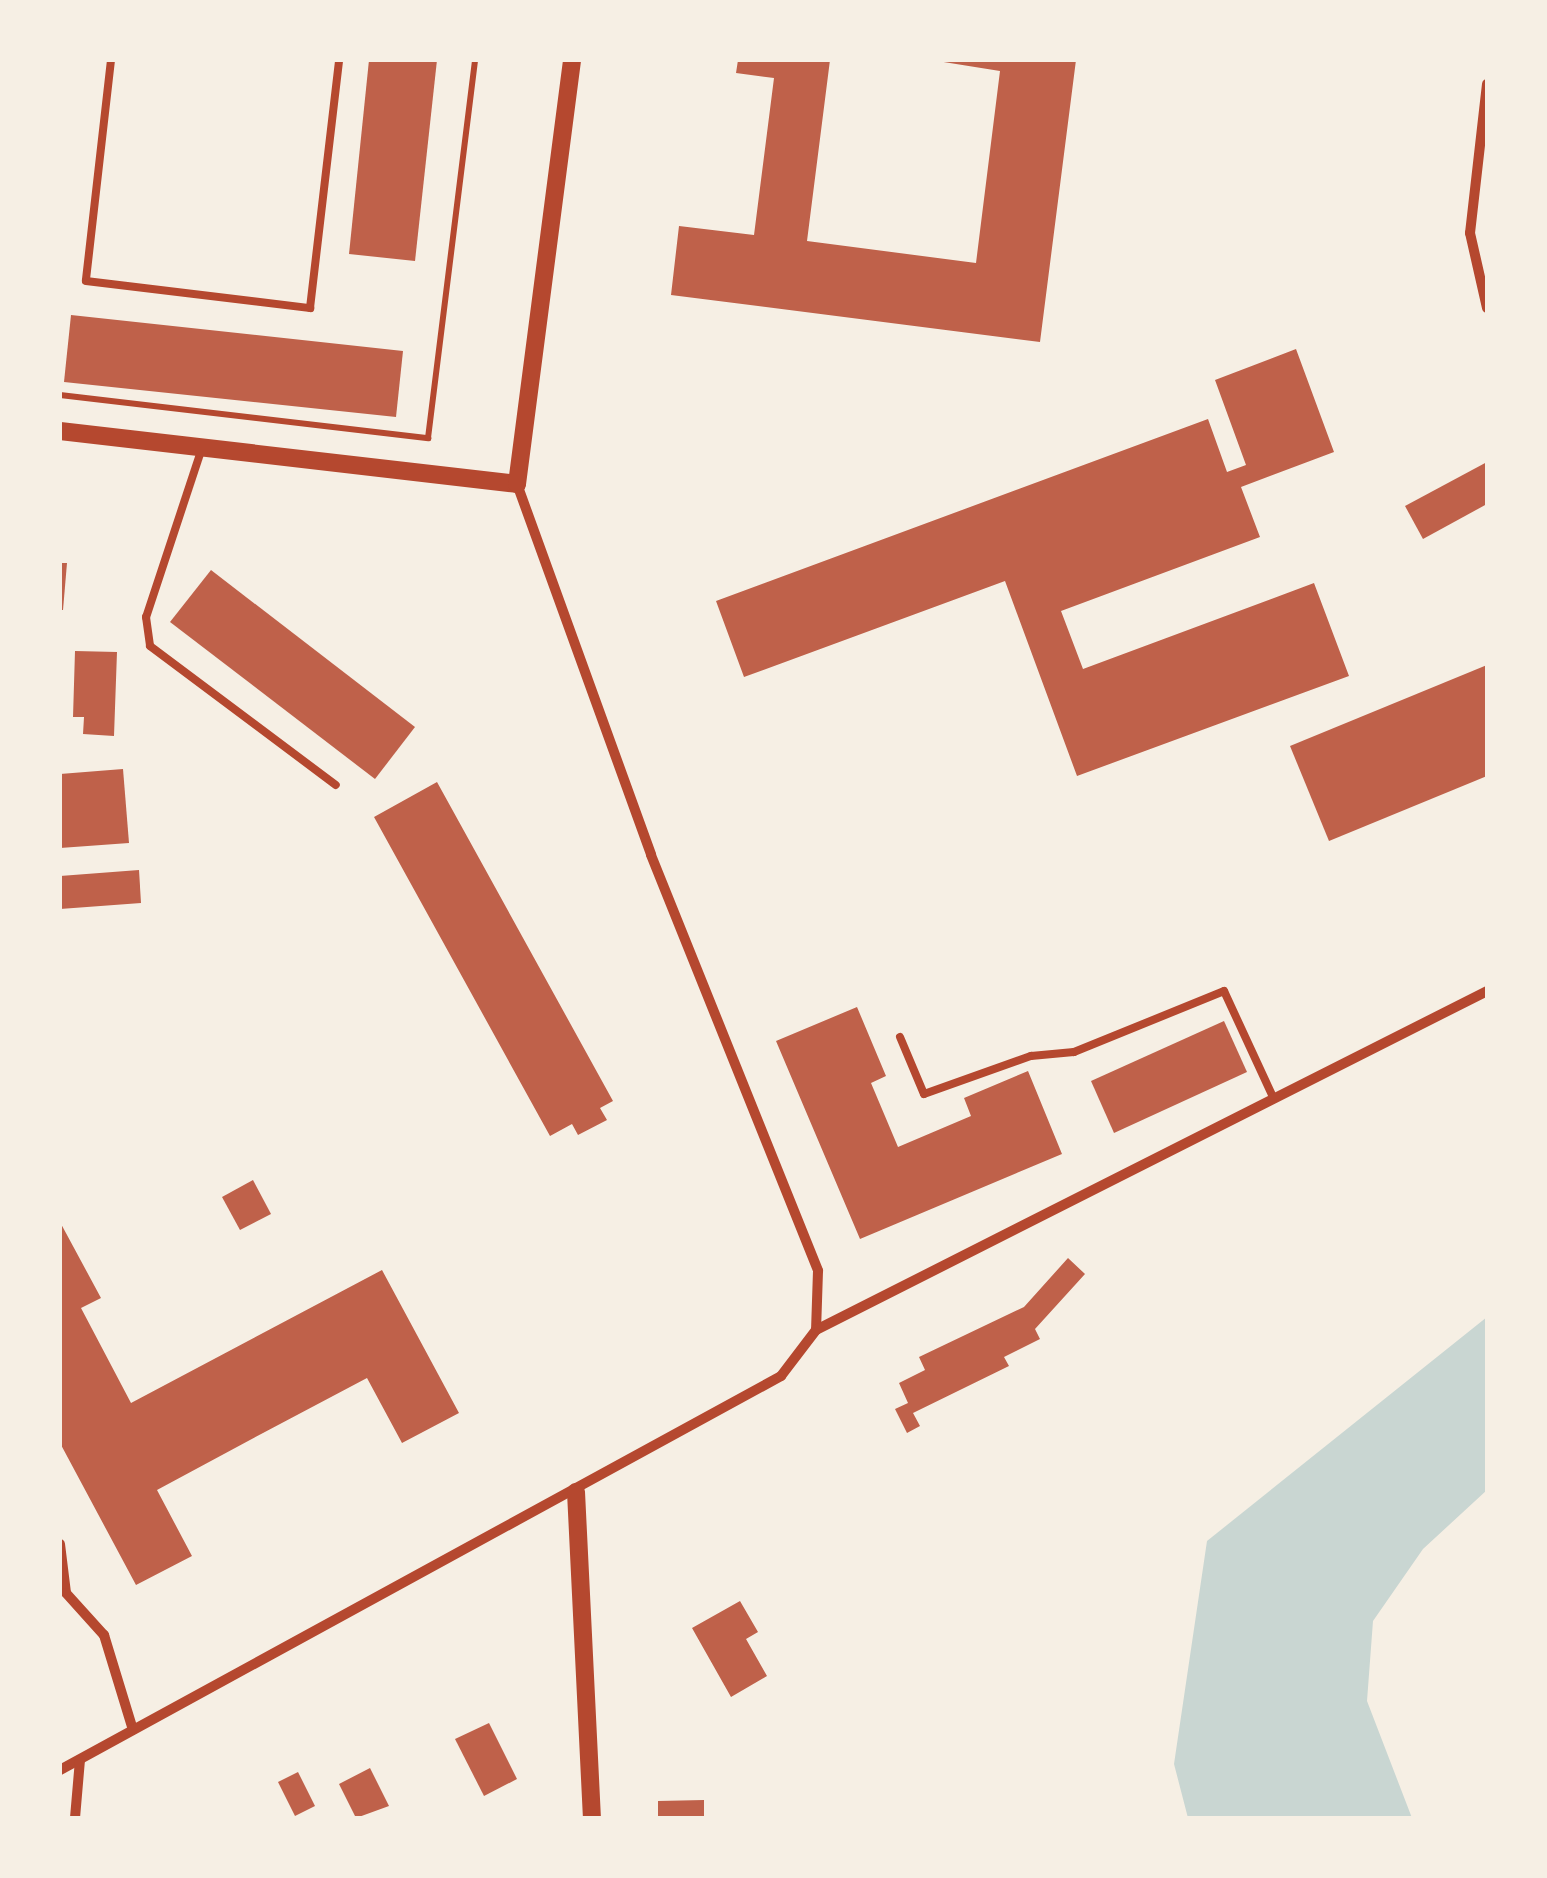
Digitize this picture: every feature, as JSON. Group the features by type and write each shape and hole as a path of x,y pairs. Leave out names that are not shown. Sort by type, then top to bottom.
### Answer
{"street":[{"path":"572,60 517,484 651,855 818,1271 816,1330"},
{"path":"1487,84 1470,233 1487,308"},
{"path":"60,431 517,484"},
{"path":"60,1770 576,1492 782,1376 816,1330 1487,991"},
{"path":"576,1492 592,1818"},
{"path":"60,1544 66,1593 104,1634 133,1730"},
{"path":"75,1818 80,1760"}],"lane":[{"path":"111,60 86,281 310,308 339,60"},
{"path":"202,446 146,617 150,646 336,785"},
{"path":"900,1036 924,1094 1031,1056 1074,1052 1224,990 1274,1099"}],"path":[{"path":"60,395 428,438 475,60"}],"shaded area":[{"path":"1487,1317 1487,1490 1423,1549 1373,1621 1367,1701 1412,1818 1188,1818 1174,1764 1207,1541"}],"building":[{"path":"369,60 437,60 415,261 349,254"},
{"path":"738,60 830,60 807,241 976,263 1000,71 931,60 1076,60 1040,342 671,295 679,226 754,235 774,78 736,73"},
{"path":"71,315 403,351 396,417 64,382"},
{"path":"1296,349 1334,452 1241,487 1260,537 1061,611 1083,669 1314,583 1349,676 1077,776 1005,581 744,677 716,601 1208,419 1227,472 1246,465 1215,380"},
{"path":"1487,462 1487,504 1423,539 1405,506"},
{"path":"60,563 67,563 63,610 60,610"},
{"path":"211,570 415,727 375,779 170,622"},
{"path":"75,651 117,652 114,736 83,734 84,717 73,717"},
{"path":"1487,665 1487,776 1329,841 1290,746"},
{"path":"123,769 129,843 60,848 60,774"},
{"path":"437,782 613,1101 600,1108 607,1120 578,1135 572,1124 550,1136 374,817"},
{"path":"139,870 141,903 60,909 60,876"},
{"path":"857,1007 886,1076 871,1083 898,1147 971,1116 964,1098 1028,1071 1062,1154 860,1239 776,1041"},
{"path":"1224,1021 1247,1072 1114,1133 1091,1081"},
{"path":"253,1180 271,1214 240,1230 222,1197"},
{"path":"60,1222 101,1298 81,1308 131,1403 382,1270 459,1413 402,1443 367,1378 263,1433 157,1490 192,1556 136,1585 60,1443"},
{"path":"1068,1258 1085,1274 1035,1329 1040,1339 1004,1357 1009,1366 913,1413 920,1426 907,1433 895,1409 908,1403 899,1383 925,1370 919,1357 1024,1307"},
{"path":"740,1601 758,1632 746,1639 767,1676 731,1697 692,1628"},
{"path":"489,1723 517,1779 484,1796 455,1739"},
{"path":"370,1768 389,1806 356,1818 339,1784"},
{"path":"298,1772 315,1806 295,1816 278,1782"},
{"path":"704,1800 704,1818 658,1818 658,1801"}]}
